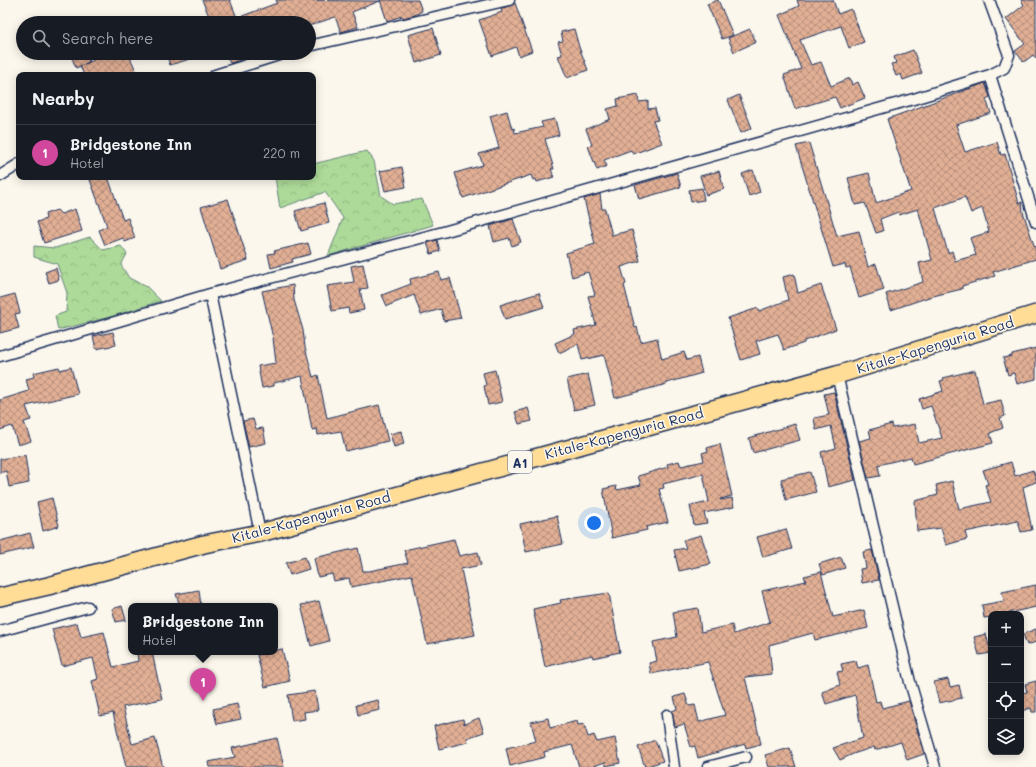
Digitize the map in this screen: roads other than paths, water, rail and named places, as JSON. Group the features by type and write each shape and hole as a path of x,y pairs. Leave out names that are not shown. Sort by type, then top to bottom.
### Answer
{"highway":[{"name":"Kitale-Kapenguria Road","path":"0,597 48,586 204,544 260,533 837,375 1036,314"}],"street":[{"path":"316,44 509,0"},
{"path":"0,356 210,294 443,232 917,98 990,75 1004,68 1009,56 989,0"},
{"path":"225,72 263,60"},
{"path":"990,75 1036,222"},
{"path":"0,176 16,166"},
{"path":"210,294 260,533"},
{"path":"837,375 910,682 935,767"},
{"path":"0,631 88,607"},
{"path":"667,715 674,767"},
{"path":"708,767 746,757"}],"place":[{"name":"Bridgestone Inn","path":"203,701"}]}
